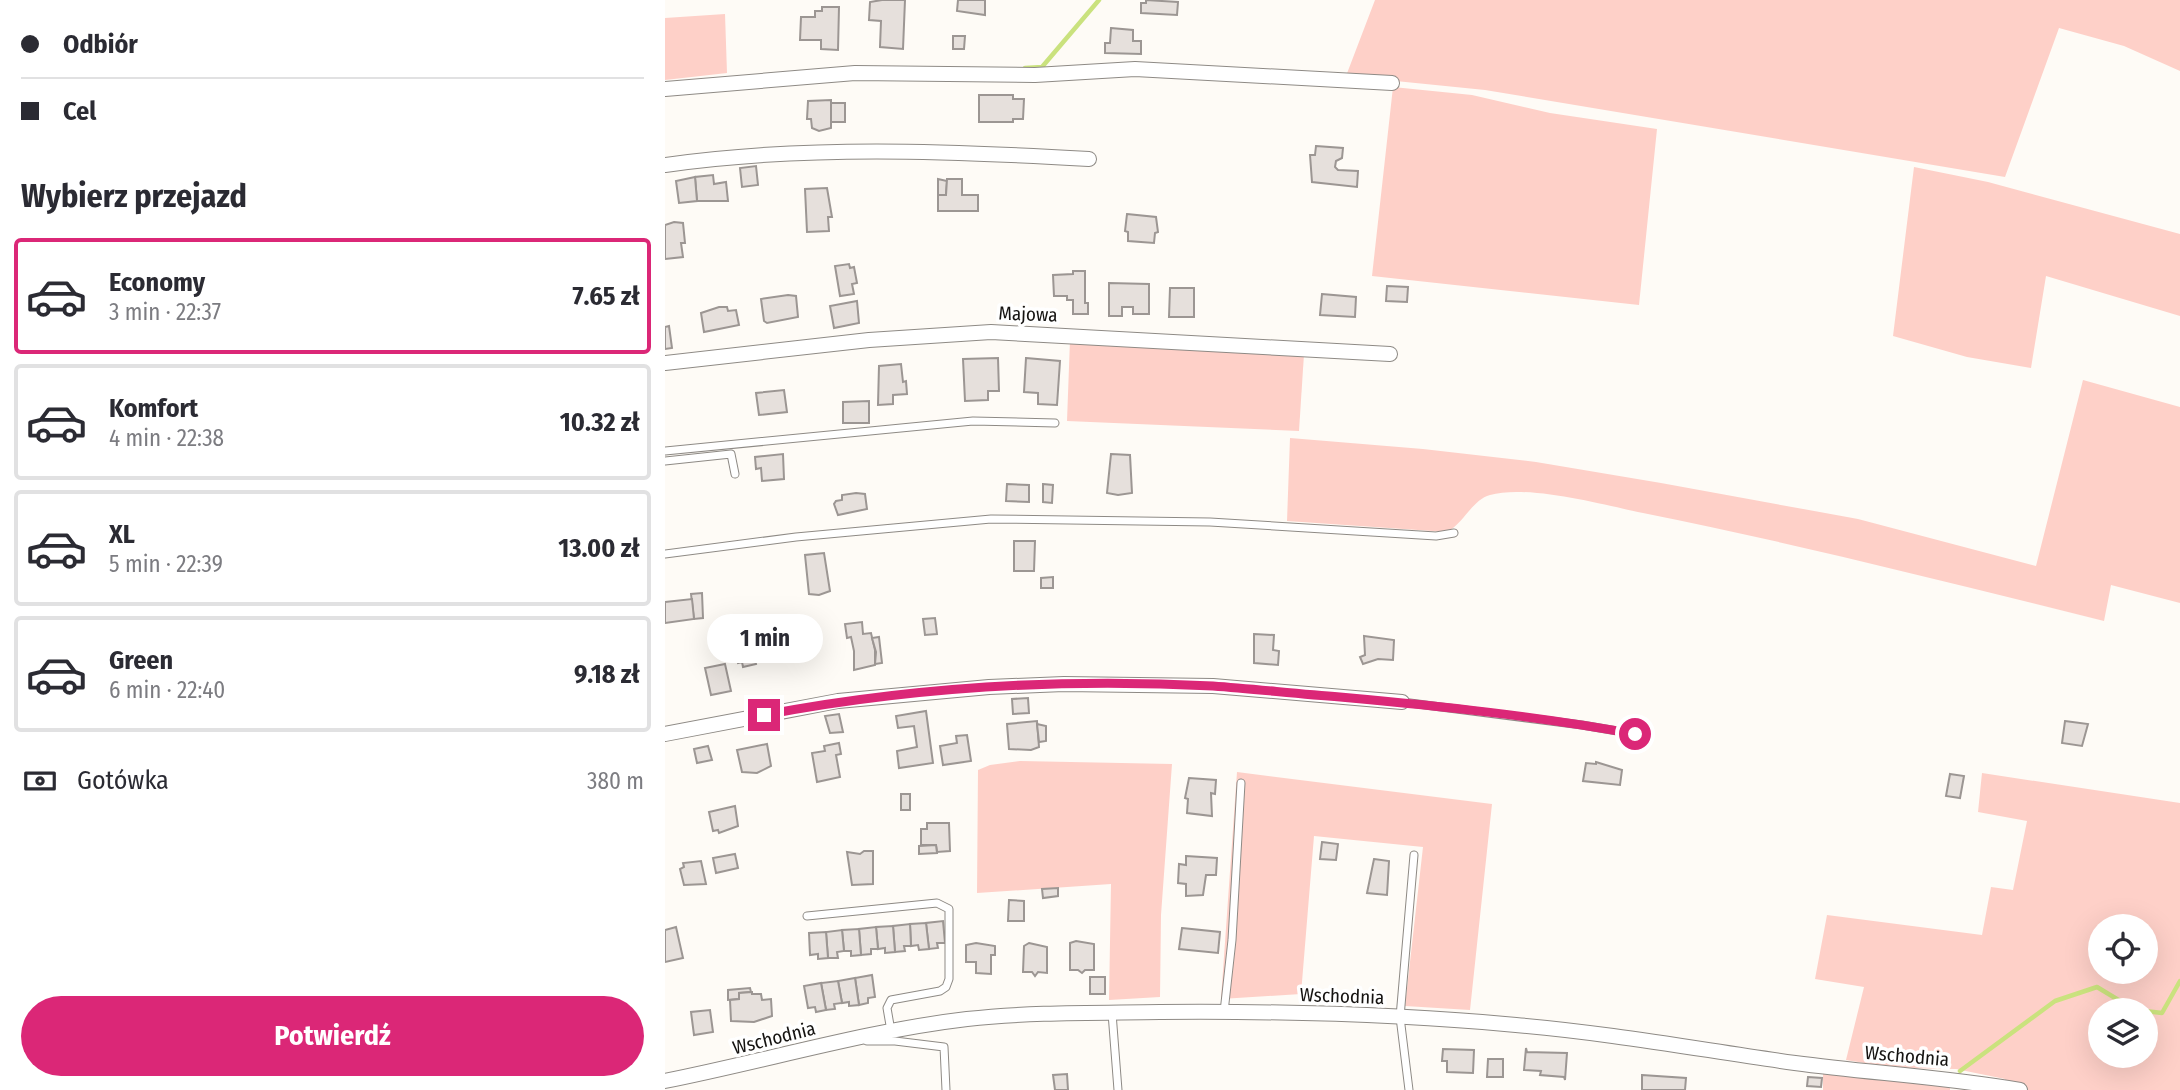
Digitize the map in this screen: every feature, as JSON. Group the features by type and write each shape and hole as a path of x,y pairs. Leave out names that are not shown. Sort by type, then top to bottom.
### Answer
{"street":[{"path":"665,89 855,73 1035,75 1135,69 1392,83"},
{"path":"665,165 706,159 849,152 951,151 1089,159"},
{"name":"Majowa","path":"665,363 869,340 991,332 1390,354"},
{"path":"665,734 838,701 989,687 1064,684 1213,686 1402,702"},
{"name":"Wschodnia","path":"665,1081 891,1031 969,1019 1112,1012 1224,1012 1400,1017 1517,1025 1695,1046 1796,1063 1970,1086 2020,1090"}],"lane":[{"path":"665,451 973,421 1055,423"},
{"path":"665,461 731,454 734,474"},
{"path":"665,554 796,537 991,519 1210,522 1436,536 1454,533"},
{"path":"1402,702 1582,724 1635,734"},
{"path":"1224,1012 1232,940 1241,783"},
{"path":"1409,1090 1400,1017 1414,855"},
{"path":"807,916 937,903 949,909 949,979 946,987 940,991 891,1000 887,1007 891,1031"},
{"path":"1112,1012 1118,1090"},
{"path":"842,1041 895,1041 944,1048 946,1090"}],"shaded area":[{"path":"1375,0 2180,0 2180,71 2124,46 2059,28 2005,177 1485,90 1346,76"},
{"path":"725,14 727,73 665,80 665,18"},
{"path":"1393,87 1472,95 1550,113 1657,129 1639,305 1372,276"},
{"path":"1914,167 1988,182 2180,234 2180,316 2046,276 2031,368 1967,357 1893,336"},
{"path":"1070,340 1304,354 1299,431 1067,421"},
{"path":"2083,380 2180,407 2180,603 2111,585 2104,621 1759,538 1587,501 1524,492 1506,492 1484,498 1447,532 1287,521 1290,438 1536,462 1661,483 1858,519 2036,566"},
{"path":"1020,761 1172,764 1161,915 1160,997 1109,1000 1111,884 977,893 978,770 990,765"},
{"path":"1237,772 1492,804 1470,1010 1405,1006 1423,847 1314,836 1301,994 1221,999"},
{"path":"1982,773 2180,803 2180,1090 2006,1090 2005,1079 1956,1069 1895,1068 1846,1060 1864,987 1815,979 1827,915 1982,935 1991,887 2013,890 2027,821 1978,812"},
{"path":"1823,1074 1950,1087 1950,1090 1823,1090"}],"building":[{"path":"905,0 903,49 880,47 881,21 869,20 870,2"},
{"path":"958,0 985,0 985,15 957,11"},
{"path":"1146,0 1178,2 1177,15 1141,13 1141,3 1146,3"},
{"path":"822,7 839,7 838,50 821,49 821,40 800,40 801,17 815,17 815,11 822,11"},
{"path":"1111,28 1133,30 1133,41 1141,41 1141,54 1105,53 1105,43 1110,43"},
{"path":"953,36 965,36 964,49 953,49"},
{"path":"979,95 1013,95 1013,99 1024,99 1023,119 1013,119 1013,122 979,122"},
{"path":"831,100 831,128 819,131 812,128 811,119 807,119 808,101"},
{"path":"831,103 845,103 845,122 831,122"},
{"path":"1316,146 1343,148 1342,158 1336,161 1335,167 1338,170 1358,171 1357,187 1312,182 1310,155 1315,155"},
{"path":"756,166 758,185 742,187 740,168"},
{"path":"713,175 714,184 726,182 728,201 697,201 695,177"},
{"path":"695,177 697,201 679,203 676,181"},
{"path":"938,179 947,181 946,195 938,195"},
{"path":"947,179 962,179 962,195 978,195 978,211 938,211 938,195 946,195"},
{"path":"827,188 832,217 828,217 829,231 807,232 805,189"},
{"path":"1127,214 1156,217 1158,232 1155,233 1154,243 1128,241 1128,232 1125,231"},
{"path":"683,223 683,257 665,259 665,225"},
{"path":"849,264 850,268 854,267 857,283 852,284 854,294 840,296 835,266"},
{"path":"1073,271 1085,271 1085,303 1088,303 1088,314 1073,314 1073,300 1067,300 1067,296 1054,296 1053,275 1073,274"},
{"path":"1109,283 1149,284 1149,314 1133,314 1133,307 1122,307 1122,316 1109,316"},
{"path":"1387,286 1408,287 1407,302 1386,301"},
{"path":"1170,288 1194,288 1194,317 1169,317"},
{"path":"1322,294 1356,297 1355,317 1320,315"},
{"path":"796,296 798,317 767,323 764,321 761,299"},
{"path":"857,301 859,323 834,328 830,306"},
{"path":"727,307 728,311 736,310 739,325 704,332 701,313"},
{"path":"669,326 672,348 665,349 665,327"},
{"path":"998,358 999,391 988,391 988,400 965,401 963,359"},
{"path":"1026,358 1060,361 1057,405 1038,404 1038,393 1024,392"},
{"path":"901,364 907,394 893,395 893,404 878,405 879,366"},
{"path":"784,390 787,412 759,415 756,393"},
{"path":"869,401 869,423 843,423 843,402"},
{"path":"783,454 784,479 762,481 761,468 756,469 755,457"},
{"path":"1111,454 1130,455 1132,493 1107,493"},
{"path":"1007,484 1029,485 1029,502 1006,501"},
{"path":"1043,484 1053,485 1052,503 1043,502"},
{"path":"865,494 867,509 838,515 834,504 836,501 842,500 842,495"},
{"path":"1014,541 1035,541 1034,571 1014,571"},
{"path":"824,553 830,591 819,595 809,594 805,555"},
{"path":"1053,577 1053,588 1041,588 1041,578"},
{"path":"702,593 703,618 694,619 691,594"},
{"path":"692,599 694,619 665,623 665,602"},
{"path":"935,618 937,634 925,635 923,619"},
{"path":"862,622 863,634 871,633 875,665 854,670 854,651 851,637 847,638 845,624"},
{"path":"1254,634 1274,635 1273,650 1279,651 1278,665 1254,663"},
{"path":"750,636 756,664 743,667 736,656 741,655 737,639"},
{"path":"1364,636 1394,640 1393,660 1378,659 1363,664 1360,657 1365,655"},
{"path":"879,637 882,663 875,664 876,652 872,638"},
{"path":"725,664 731,691 711,695 705,668"},
{"path":"1028,698 1029,713 1013,714 1012,699"},
{"path":"926,711 933,763 899,768 897,751 917,747 914,726 898,728 896,716"},
{"path":"839,714 843,732 830,733 825,716"},
{"path":"1037,721 1039,747 1031,750 1009,749 1007,724"},
{"path":"2065,721 2088,724 2082,746 2062,743"},
{"path":"1037,724 1046,726 1046,741 1039,742"},
{"path":"967,735 971,761 943,765 940,746 957,743 956,736"},
{"path":"839,743 841,754 836,755 840,777 817,782 812,753 825,751 824,746"},
{"path":"767,744 771,766 757,773 742,772 737,750"},
{"path":"708,746 712,760 697,763 694,749"},
{"path":"1596,762 1622,770 1620,785 1583,781 1586,763"},
{"path":"1950,774 1964,776 1960,798 1946,796"},
{"path":"1189,778 1216,780 1215,794 1211,793 1212,816 1187,813 1188,799 1185,798"},
{"path":"901,794 910,794 910,810 901,810"},
{"path":"735,806 738,826 719,833 718,830 713,831 709,812"},
{"path":"927,823 949,823 950,851 937,852 936,845 921,845 921,829 927,829"},
{"path":"1322,842 1338,844 1336,860 1320,859"},
{"path":"936,845 937,853 919,854 919,846"},
{"path":"873,851 873,884 852,885 847,852 860,854"},
{"path":"735,854 738,868 716,873 713,858"},
{"path":"1186,856 1217,858 1216,875 1206,875 1203,895 1186,896 1186,884 1178,883 1179,864 1186,865"},
{"path":"1374,859 1389,861 1387,895 1367,893"},
{"path":"701,861 706,884 684,885 680,869 684,867 683,863"},
{"path":"1058,888 1058,896 1043,898 1042,889"},
{"path":"1009,900 1024,901 1024,921 1008,921"},
{"path":"943,921 945,943 937,943 938,948 929,949 926,923"},
{"path":"926,923 929,949 919,950 918,945 911,946 910,924"},
{"path":"910,924 911,946 904,946 905,951 895,952 893,926"},
{"path":"893,926 895,952 885,953 885,948 878,949 876,927"},
{"path":"676,927 683,958 665,962 665,930"},
{"path":"876,927 878,949 871,949 871,954 861,955 859,929"},
{"path":"1182,928 1220,932 1218,953 1179,949"},
{"path":"859,929 861,955 851,956 851,951 844,951 842,930"},
{"path":"842,930 844,951 837,952 838,958 828,958 826,932"},
{"path":"826,932 828,958 818,959 818,954 810,955 809,933"},
{"path":"1076,941 1094,944 1094,970 1085,970 1082,973 1070,970 1070,943"},
{"path":"976,943 995,946 995,955 991,955 991,974 976,973 976,962 966,962 966,945"},
{"path":"1029,943 1047,947 1047,973 1038,972 1035,976 1032,972 1023,972 1024,946"},
{"path":"872,975 875,997 868,998 868,1003 859,1005 855,978"},
{"path":"1090,977 1105,977 1105,994 1090,994"},
{"path":"855,978 859,1005 849,1006 849,1002 842,1003 838,981"},
{"path":"838,981 842,1003 834,1004 835,1009 826,1010 821,983"},
{"path":"821,983 826,1010 816,1012 815,1007 808,1008 804,986"},
{"path":"750,988 751,992 739,993 739,999 728,1000 728,990"},
{"path":"739,993 761,994 762,1000 771,999 772,1016 754,1022 731,1021 730,1000 739,999"},
{"path":"710,1010 713,1032 694,1035 691,1012"},
{"path":"1526,1048 1527,1052 1567,1053 1565,1080 1564,1077 1540,1075 1541,1071 1524,1070"},
{"path":"1443,1049 1474,1050 1473,1073 1447,1072 1447,1061 1442,1061"},
{"path":"1488,1059 1503,1059 1503,1077 1487,1077"},
{"path":"1067,1074 1068,1090 1055,1090 1053,1075"},
{"path":"1642,1075 1686,1078 1685,1090 1642,1090"},
{"path":"1808,1077 1822,1078 1821,1087 1807,1086"}],"waterway":[{"path":"1025,68 1042,67 1099,0"},
{"path":"2158,1013 2162,1013 2180,981"},
{"path":"1960,1071 2055,1001 2097,987 2115,998"}],"route":[{"path":"764,715 838,701 989,687 1064,684 1213,686 1433,705 1582,724 1635,734"}]}
